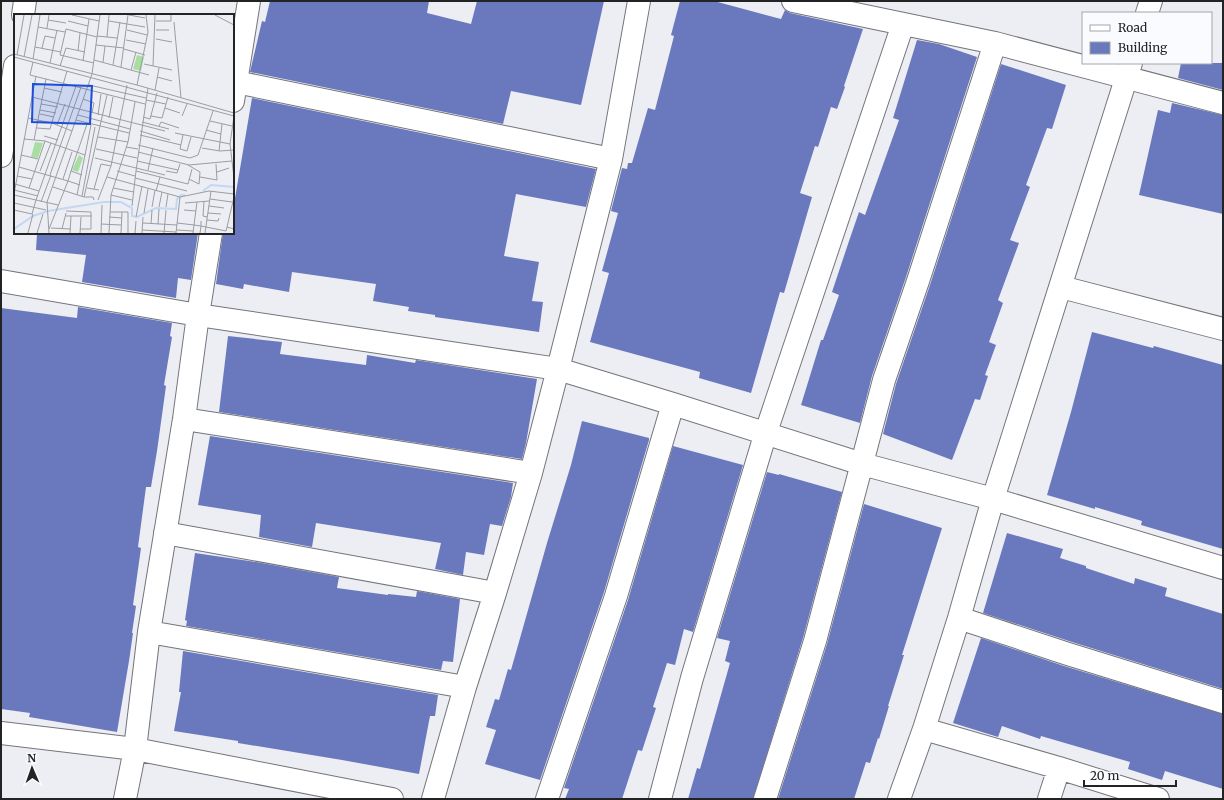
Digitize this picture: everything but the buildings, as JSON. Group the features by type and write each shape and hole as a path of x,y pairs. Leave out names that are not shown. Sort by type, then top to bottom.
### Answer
{"street":[{"path":"23,14 25,1"},
{"path":"249,1 234,92 611,159"},
{"path":"433,799 465,687 531,473 558,369 611,159 639,1"},
{"path":"793,1 1082,61"},
{"path":"1148,12 1151,1"},
{"path":"660,799 692,678 766,432 903,24"},
{"path":"765,799 815,641 884,380 918,281 995,43"},
{"path":"1095,64 1128,71 1223,103"},
{"path":"899,799 924,729 959,618 993,499 1128,71"},
{"path":"1,156 14,72"},
{"path":"125,799 135,749 149,632 184,419 211,234"},
{"path":"1,281 198,315 558,369 766,432 862,464 993,499 1223,568"},
{"path":"1061,287 1223,329"},
{"path":"547,799 616,596 673,404"},
{"path":"184,419 531,473"},
{"path":"166,533 495,593"},
{"path":"959,618 1068,654 1223,702"},
{"path":"149,632 465,687"},
{"path":"924,729 1059,768 1153,798"},
{"path":"1,733 135,749 392,799"},
{"path":"1049,799 1059,768"}]}
